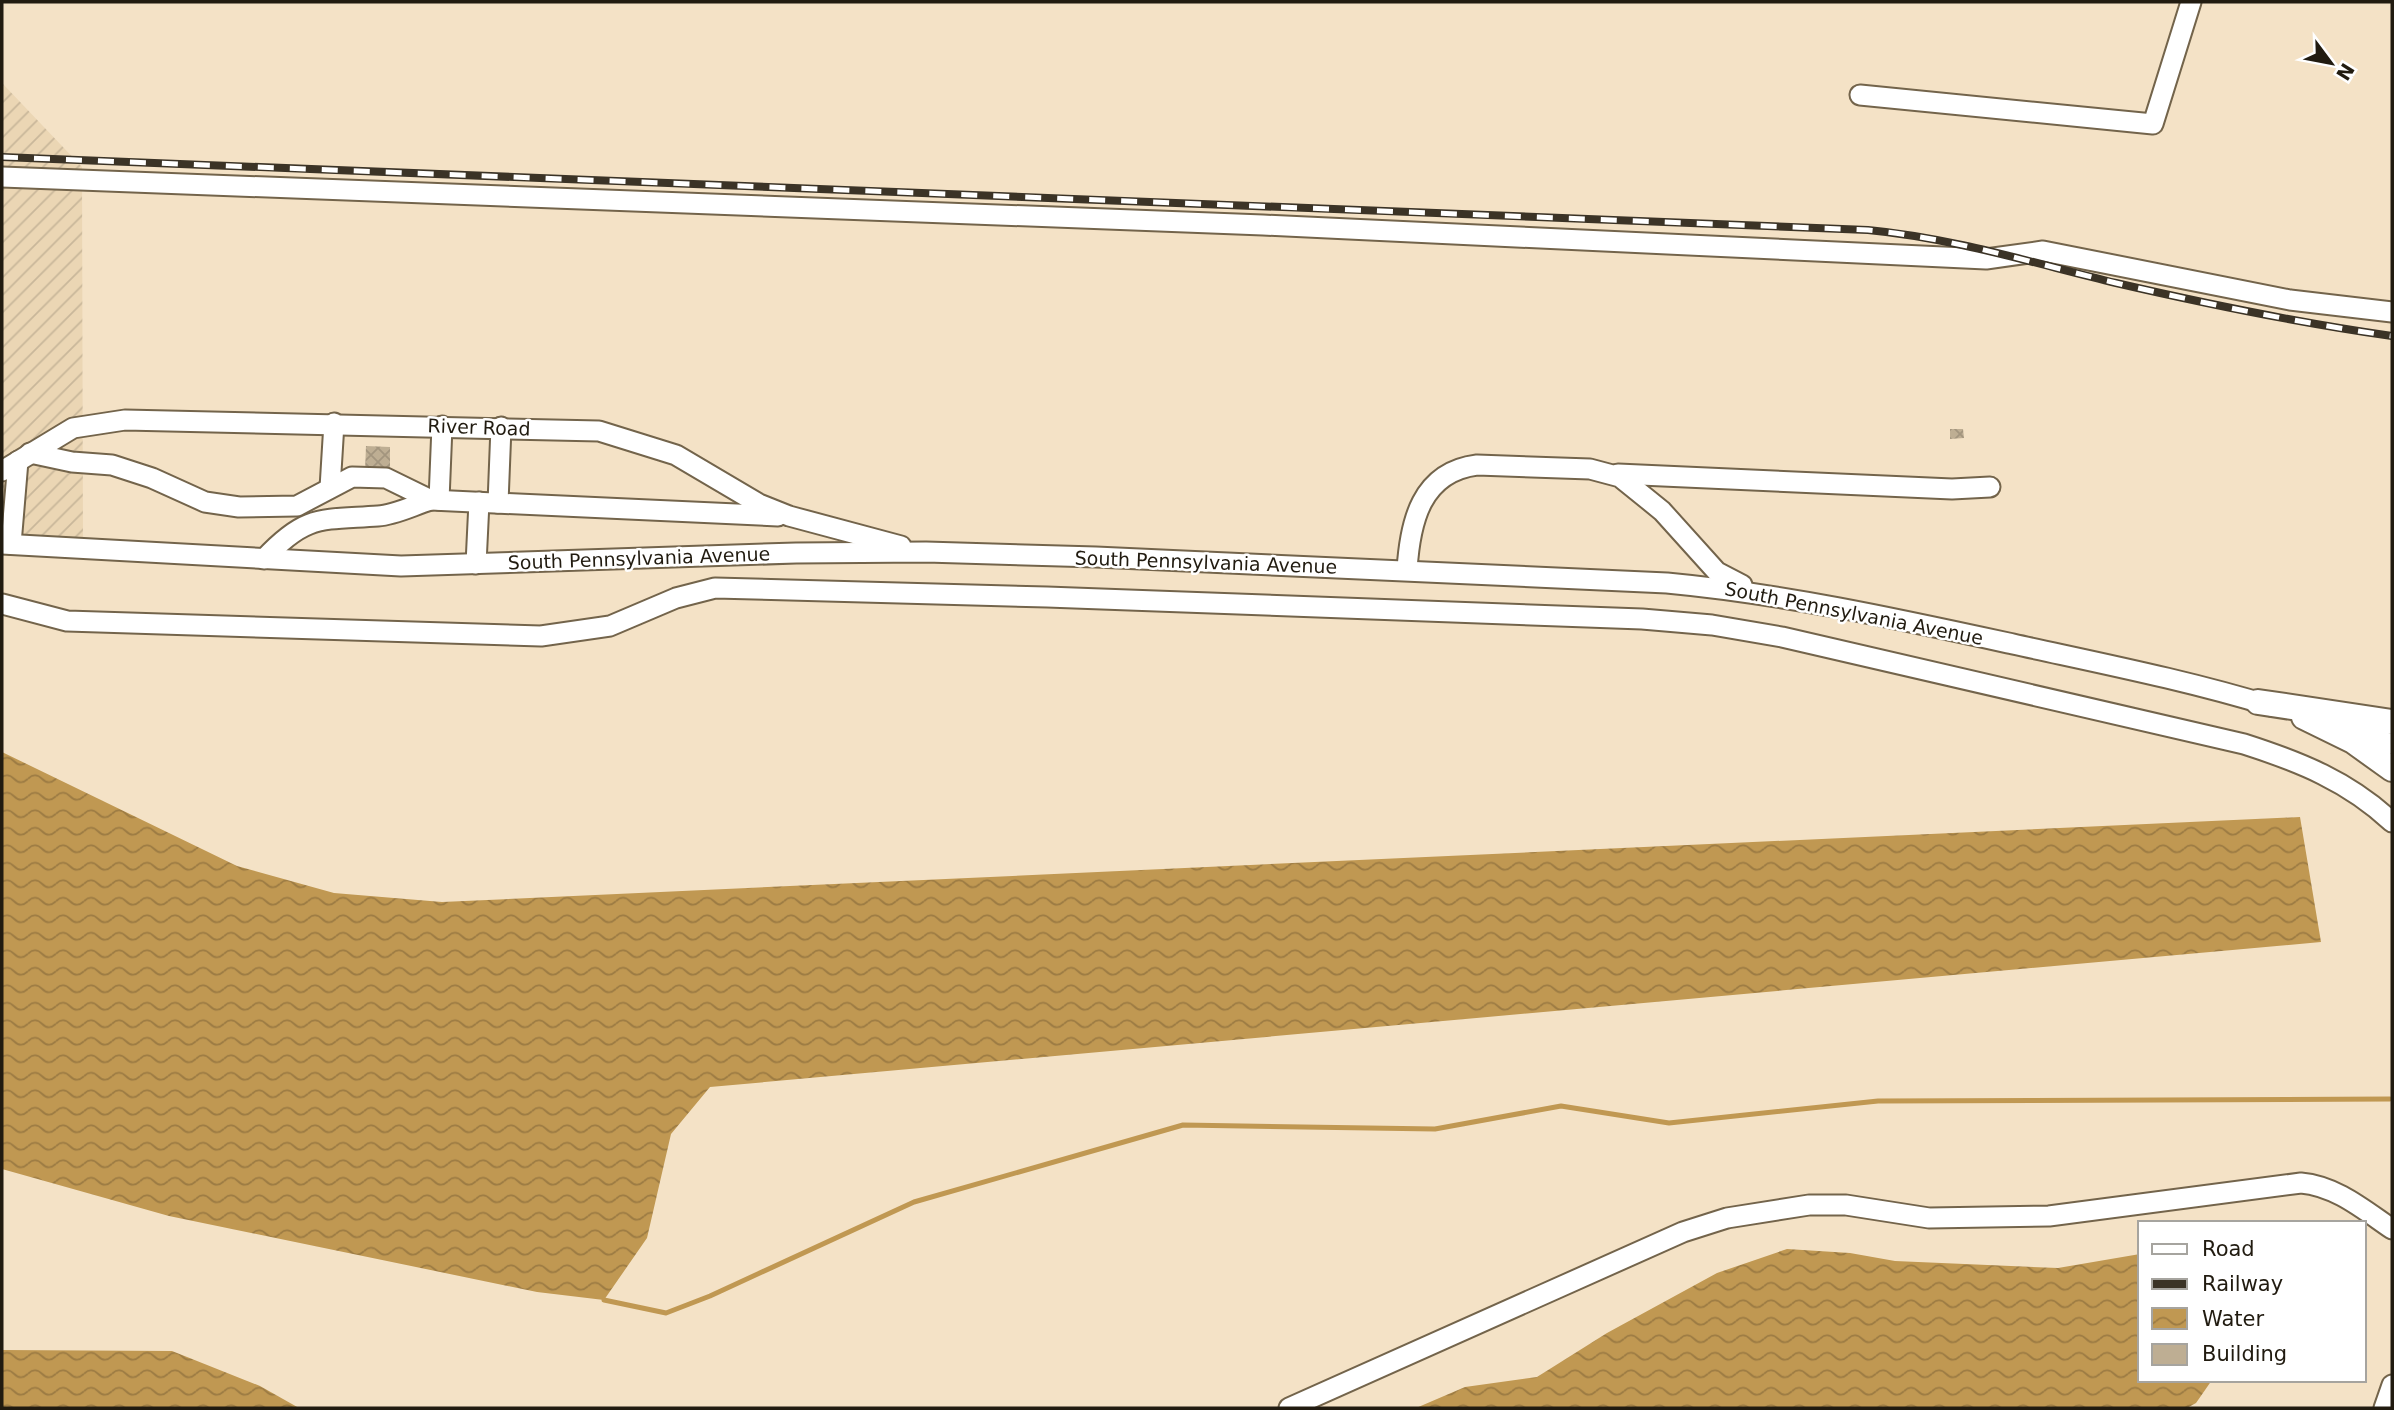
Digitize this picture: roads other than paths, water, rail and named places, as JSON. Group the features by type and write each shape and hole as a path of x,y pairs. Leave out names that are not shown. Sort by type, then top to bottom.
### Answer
{"main road":[{"path":"2258,702 2392,722"},
{"path":"2300,715 2353,741 2392,769"}],"street":[{"path":"1860,95 2153,124 2191,2"},
{"path":"2,177 1333,228 1986,259 2043,251 2290,300 2392,312"},
{"name":"River Road","path":"17,462 73,428 125,420 599,431 676,455 759,504 789,516 926,552"},
{"path":"330,488 334,423"},
{"path":"435,500 442,426"},
{"path":"476,564 501,427"},
{"path":"7,544 17,462 112,465 152,478 205,502 239,508 297,506 352,477 386,478 435,500"},
{"path":"1407,570 1409,536 1416,510 1437,481 1461,467 1590,469 1609,474 1952,489 1990,487"},
{"path":"1609,474 1639,490 1717,572 1744,586 1776,596"},
{"path":"264,559 287,535 323,519 380,516 435,500 789,516"},
{"name":"South Pennsylvania Avenue","path":"7,544 401,566 796,553 926,552 1407,570 1667,583 1776,596 1859,610 2098,663 2258,702 2392,744"},
{"path":"2,604 67,621 541,636 610,626 676,598 715,588 1047,597 1642,619 1712,625 1782,637 2244,744 2300,762 2339,781 2392,822"},
{"path":"1289,1408 1684,1232 1766,1209 1846,1205 1929,1217 2036,1216 2301,1183 2318,1185 2336,1192 2392,1229"},
{"path":"2384,1408 2392,1385"}],"water":[{"path":"2,752 237,866 334,893 442,902 2300,817 2321,942 710,1087 671,1134 647,1238 604,1300 537,1292 169,1216 2,1169"},
{"path":"1787,1249 1850,1253 1895,1261 2058,1268 2138,1254 2138,1382 2211,1382 2196,1403 2187,1408 1416,1408 1465,1387 1537,1377 1607,1333 1717,1273"},
{"path":"2,1350 172,1351 260,1386 299,1408 2,1408"}],"waterway":[{"path":"604,1300 666,1313 710,1296 914,1202 1183,1125 1435,1129 1561,1106 1669,1123 1878,1101 2390,1099"}],"railway":[{"path":"2,157 1868,230 1962,245 2219,306 2392,336"}]}
